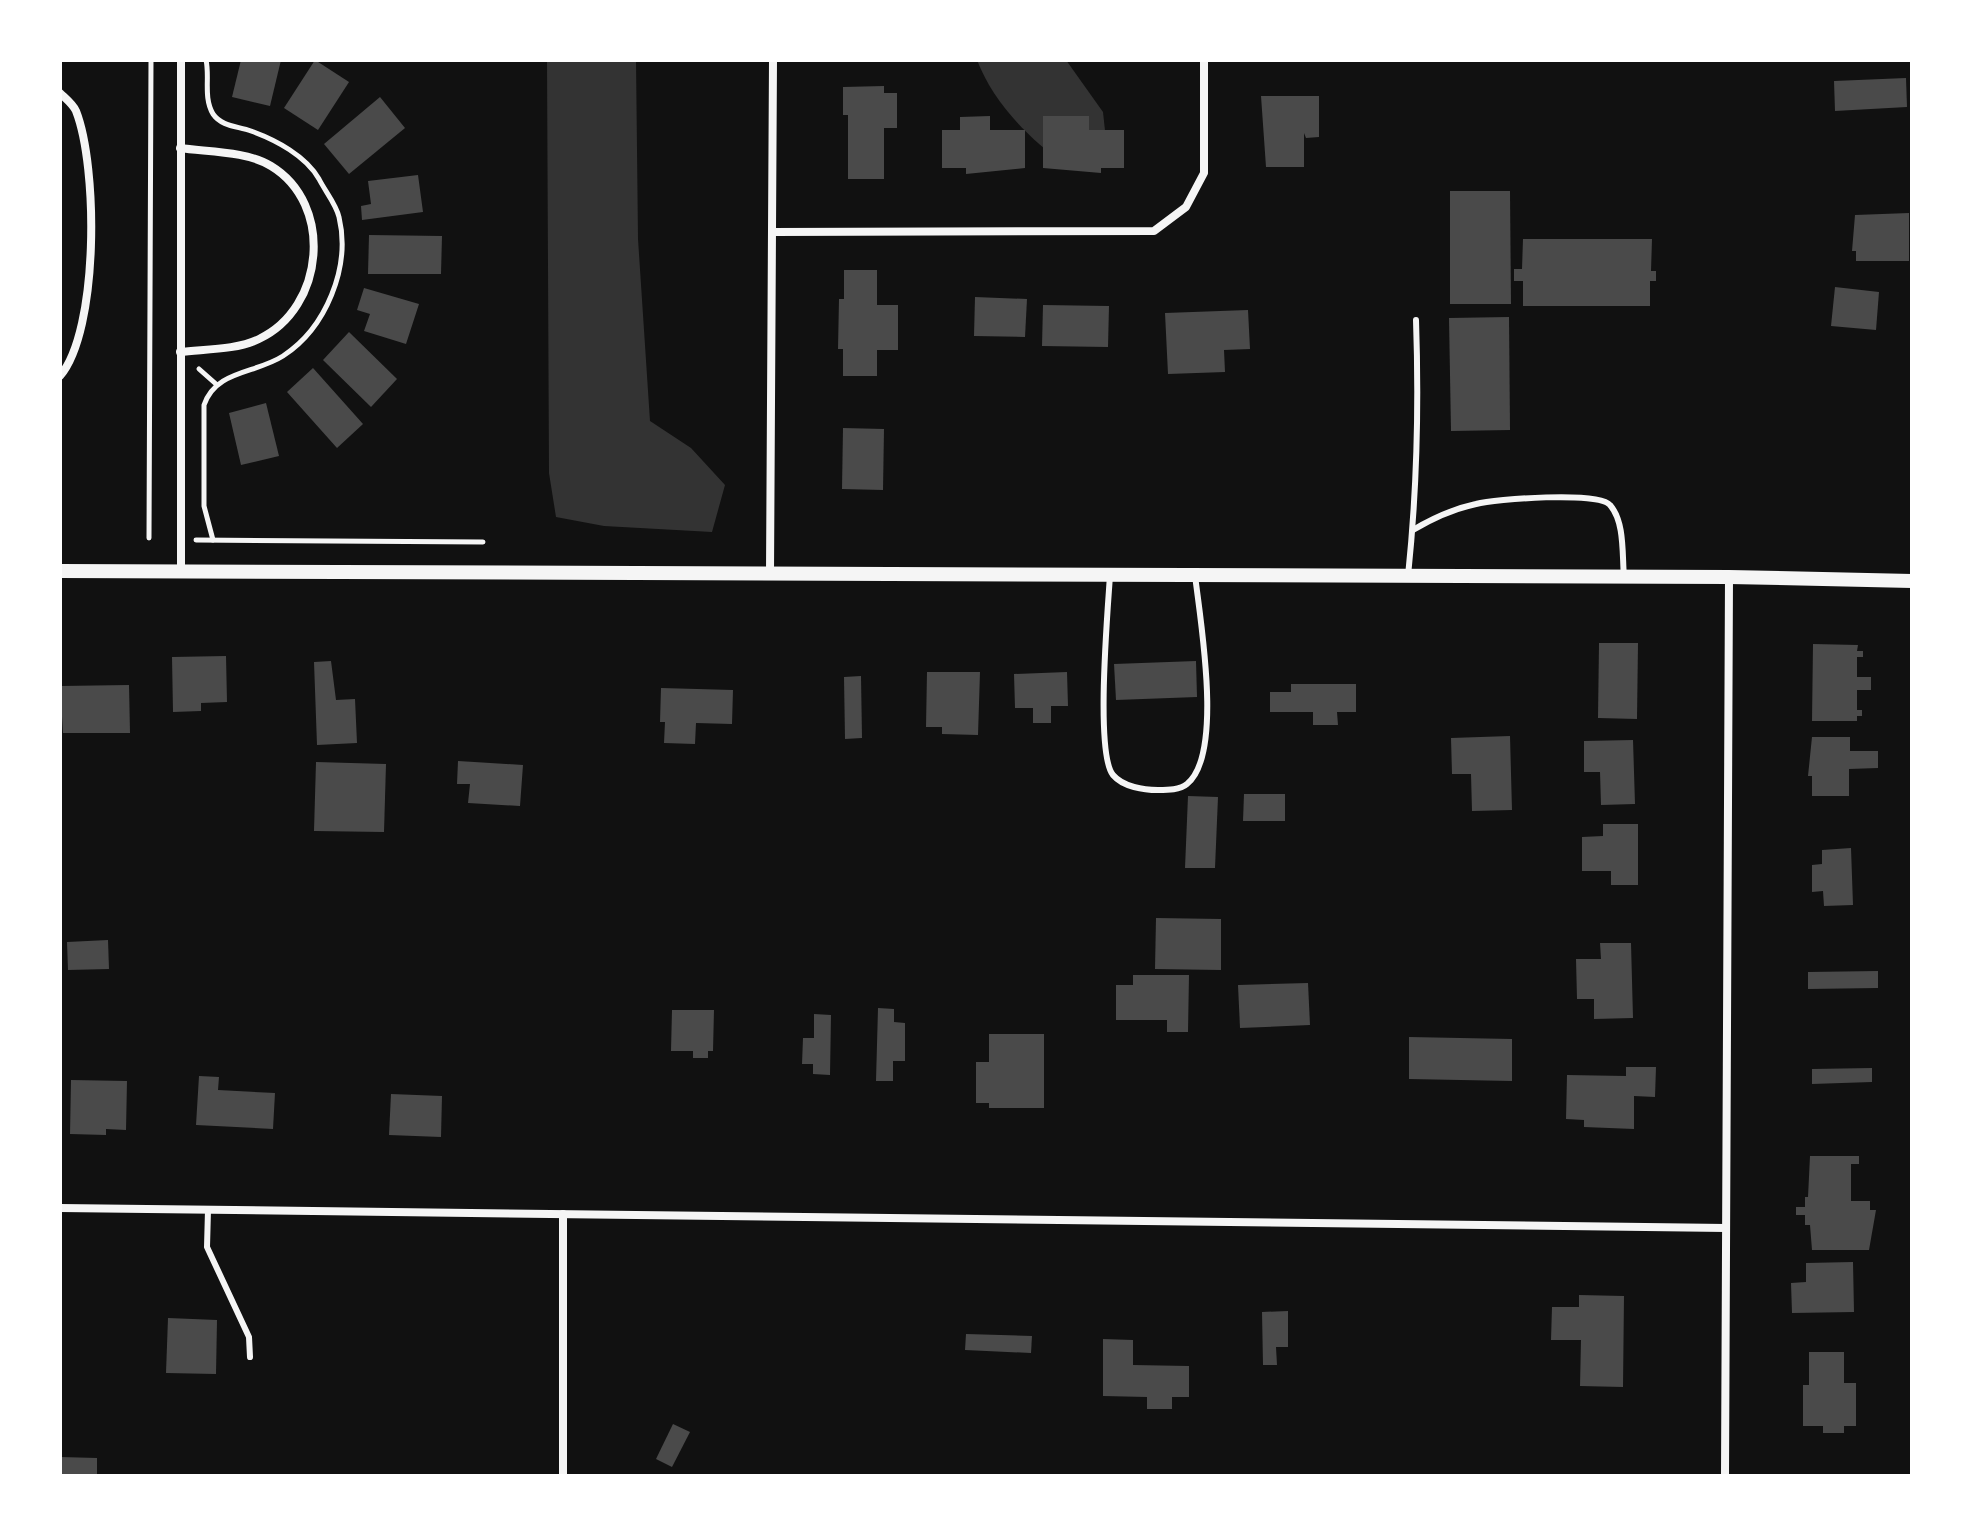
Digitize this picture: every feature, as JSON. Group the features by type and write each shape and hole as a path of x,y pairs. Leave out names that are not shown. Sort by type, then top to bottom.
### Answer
{"street":[{"path":"181,60 181,572"},
{"path":"770,573 773,60"},
{"path":"773,232 1154,231 1186,207 1204,173 1204,60"},
{"path":"60,93 76,109 91,195 87,310 73,362 60,376"},
{"path":"180,148 268,163 287,177 302,198 311,225 315,253 311,276 298,306 280,325 258,339 236,346 180,352"},
{"path":"60,571 1729,577 1912,581"},
{"path":"1725,1476 1729,577"},
{"path":"60,1208 1726,1228"},
{"path":"563,1214 563,1476"}],"lane":[{"path":"1408,576 1419,407 1416,320"},
{"path":"1413,530 1435,516 1478,503 1567,497 1605,500 1612,507 1618,522 1624,577"},
{"path":"1110,575 1103,685 1108,762 1113,775 1125,784 1143,790 1170,790 1186,785 1195,774 1208,730 1195,575"},
{"path":"208,1210 207,1247 249,1337 250,1357"}],"path":[{"path":"149,538 151,60"},
{"path":"206,60 207,95 213,113 224,124 279,143 312,167 339,216 340,259 335,290 312,330 283,356 229,377 209,393 204,405 204,506 213,540"},
{"path":"181,539 483,542"}],"shaded area":[{"path":"547,60 636,60 638,239 650,421 691,448 725,485 712,532 604,526 556,517 549,473"},
{"path":"977,60 1066,60 1103,112 1107,149 1066,166 1014,119 993,91"}],"building":[{"path":"241,60 281,60 270,106 232,97"},
{"path":"315,60 349,82 318,130 284,108"},
{"path":"1906,78 1907,107 1835,111 1834,81"},
{"path":"884,86 884,93 897,93 897,128 884,128 884,179 848,179 848,115 843,115 843,87"},
{"path":"1261,96 1319,96 1319,137 1306,138 1304,133 1304,167 1266,167"},
{"path":"380,97 405,128 349,174 324,144"},
{"path":"990,116 990,130 1025,130 1025,168 966,174 966,168 942,168 942,130 960,130 960,117"},
{"path":"1043,116 1089,116 1089,130 1124,130 1124,168 1101,168 1101,173 1043,168"},
{"path":"418,175 423,212 362,220 361,206 371,204 368,181"},
{"path":"1450,191 1510,191 1511,304 1450,304"},
{"path":"1909,213 1909,261 1856,261 1856,251 1852,251 1855,215"},
{"path":"369,235 442,236 441,274 368,274"},
{"path":"1523,239 1652,239 1651,271 1656,271 1656,281 1650,281 1650,306 1523,306 1523,281 1514,281 1514,269 1522,269"},
{"path":"844,270 877,270 877,305 898,305 898,350 877,350 877,376 843,376 843,349 838,349 839,299 844,299"},
{"path":"1835,287 1879,292 1876,330 1831,326"},
{"path":"364,288 419,304 406,344 364,331 370,314 357,310"},
{"path":"975,297 1027,299 1025,337 974,336"},
{"path":"1043,305 1109,306 1108,347 1042,346"},
{"path":"1248,310 1250,349 1224,350 1225,372 1168,374 1165,313"},
{"path":"1509,317 1510,430 1451,431 1449,318"},
{"path":"349,332 397,379 371,407 323,360"},
{"path":"313,368 363,424 337,448 287,392"},
{"path":"266,403 279,456 241,465 229,413"},
{"path":"843,428 884,429 883,490 842,489"},
{"path":"1599,643 1638,643 1637,719 1598,718"},
{"path":"1813,644 1858,645 1857,651 1863,651 1863,657 1857,657 1857,677 1871,677 1871,690 1857,690 1857,710 1862,710 1862,716 1857,716 1857,721 1812,721"},
{"path":"226,656 227,702 201,703 201,711 173,712 172,657"},
{"path":"331,661 336,700 355,699 357,743 317,745 314,662"},
{"path":"1196,661 1197,697 1116,700 1114,664"},
{"path":"927,672 980,672 978,735 942,734 942,727 926,727"},
{"path":"1067,672 1068,706 1051,706 1051,723 1033,723 1033,708 1015,708 1014,674"},
{"path":"861,676 862,738 845,739 844,677"},
{"path":"1291,684 1356,684 1356,712 1337,712 1338,725 1313,725 1313,712 1270,712 1270,692 1291,692"},
{"path":"129,685 130,733 63,733 60,686"},
{"path":"661,688 733,690 732,724 696,723 695,744 664,743 665,722 660,722"},
{"path":"1510,736 1512,810 1472,811 1471,774 1452,774 1451,738"},
{"path":"1812,737 1850,737 1850,751 1878,751 1878,768 1849,769 1849,796 1812,796 1812,776 1808,776"},
{"path":"1633,740 1635,804 1601,805 1600,772 1584,772 1584,741"},
{"path":"458,761 523,765 520,806 468,803 470,784 457,784"},
{"path":"316,762 386,764 384,832 314,831"},
{"path":"1244,794 1285,794 1285,821 1243,821"},
{"path":"1188,796 1218,797 1215,868 1185,868"},
{"path":"1603,824 1638,824 1638,885 1611,885 1611,871 1582,871 1582,837 1603,836"},
{"path":"1851,848 1853,905 1824,906 1823,891 1812,892 1812,865 1822,864 1822,850"},
{"path":"1156,918 1221,919 1221,970 1155,969"},
{"path":"108,940 109,969 68,970 67,942"},
{"path":"1600,943 1631,943 1633,1018 1594,1019 1594,999 1577,999 1576,959 1601,959"},
{"path":"1878,971 1878,988 1808,989 1808,972"},
{"path":"1133,975 1189,975 1188,1032 1167,1032 1167,1020 1116,1020 1116,985 1133,985"},
{"path":"1308,983 1310,1025 1240,1028 1238,985"},
{"path":"878,1008 894,1009 894,1022 905,1023 905,1061 893,1061 893,1081 876,1081"},
{"path":"672,1010 714,1010 713,1051 708,1051 708,1058 693,1058 693,1051 671,1051"},
{"path":"814,1014 831,1015 830,1075 813,1074 813,1064 802,1064 803,1038 814,1038"},
{"path":"989,1034 1044,1034 1044,1108 989,1108 989,1103 976,1103 976,1062 989,1062"},
{"path":"1409,1037 1512,1039 1512,1081 1409,1079"},
{"path":"1626,1067 1656,1067 1655,1097 1634,1096 1634,1129 1584,1127 1584,1120 1566,1119 1567,1075 1626,1076"},
{"path":"1872,1068 1872,1082 1812,1084 1812,1069"},
{"path":"199,1076 219,1077 218,1090 275,1093 273,1129 196,1125"},
{"path":"71,1080 127,1081 126,1130 106,1129 106,1135 70,1134"},
{"path":"391,1094 442,1096 441,1137 389,1135"},
{"path":"1810,1156 1859,1156 1859,1164 1851,1164 1851,1201 1870,1201 1870,1210 1876,1210 1869,1250 1812,1250 1810,1225 1805,1225 1805,1215 1796,1215 1796,1207 1805,1207 1805,1197 1808,1197"},
{"path":"1853,1262 1854,1312 1792,1313 1791,1283 1806,1282 1806,1263"},
{"path":"1579,1295 1624,1296 1623,1387 1580,1386 1581,1340 1551,1340 1552,1307 1579,1307"},
{"path":"1288,1311 1288,1347 1276,1347 1277,1365 1263,1365 1262,1312"},
{"path":"168,1318 217,1320 216,1374 166,1373"},
{"path":"966,1334 1032,1336 1031,1353 965,1350"},
{"path":"1103,1339 1133,1340 1133,1365 1189,1366 1189,1397 1172,1397 1172,1409 1147,1409 1147,1397 1103,1396"},
{"path":"1809,1352 1844,1352 1844,1383 1856,1383 1856,1426 1844,1426 1844,1433 1823,1433 1823,1426 1803,1426 1803,1385 1809,1385"},
{"path":"673,1424 690,1432 672,1467 656,1459"},
{"path":"60,1457 97,1458 97,1475 60,1476"}]}
